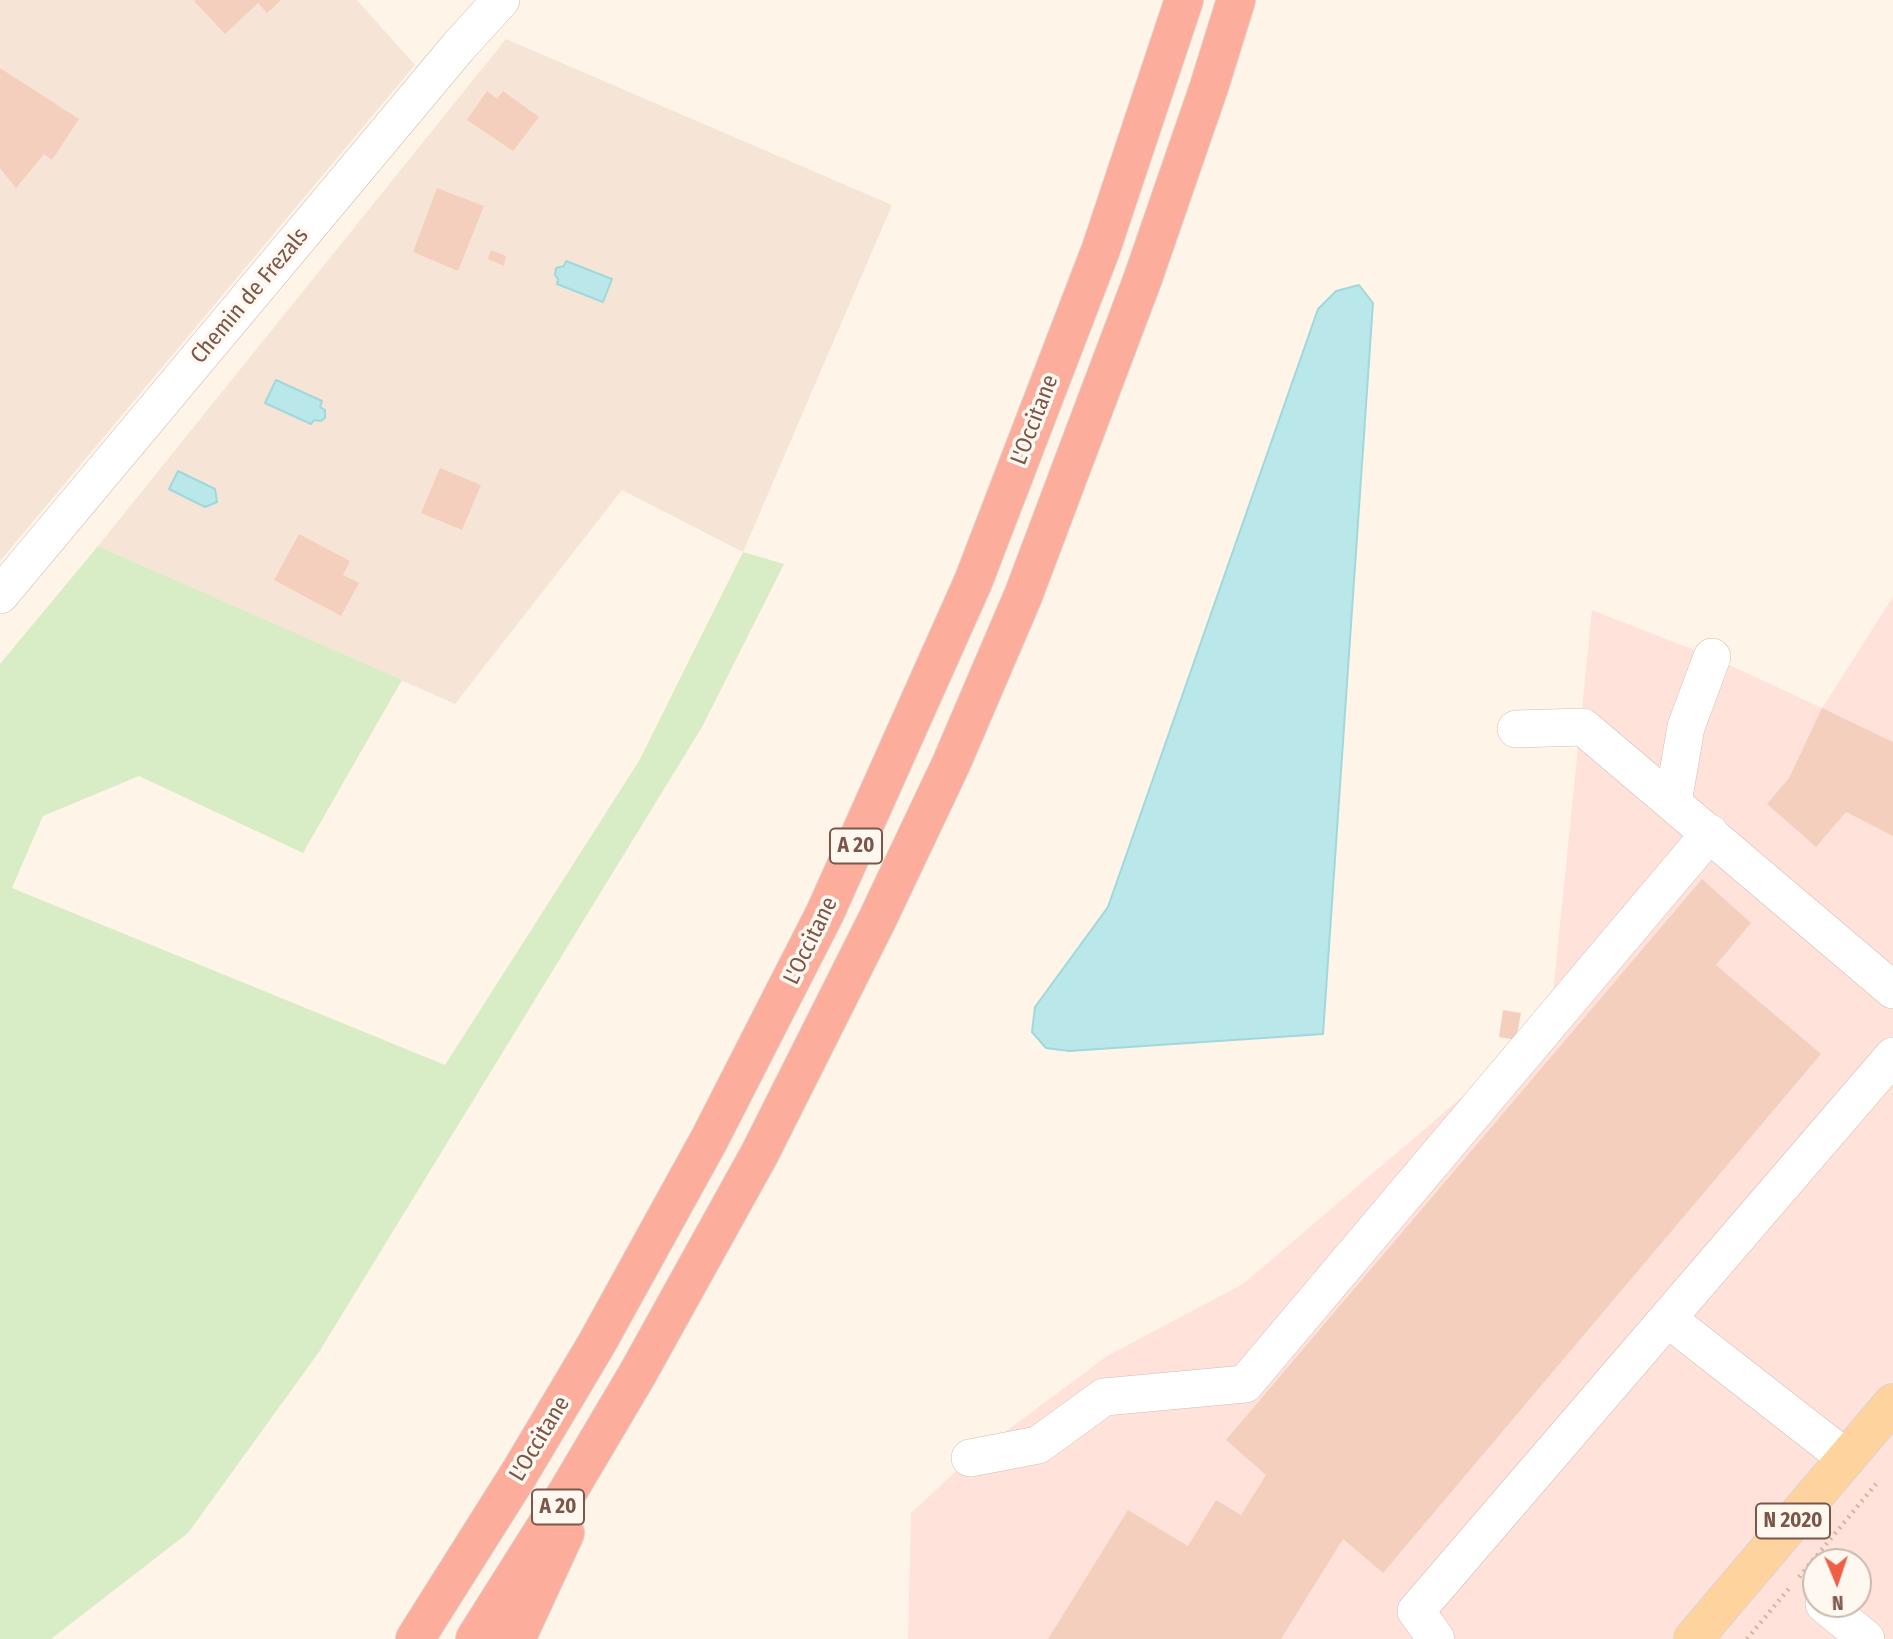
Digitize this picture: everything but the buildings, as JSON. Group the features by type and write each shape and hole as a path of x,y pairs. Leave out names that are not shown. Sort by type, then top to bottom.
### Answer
{"highway":[{"name":"L'Occitane","path":"415,1639 519,1474 597,1343 709,1140 825,914 973,582 1101,249 1184,0"},
{"name":"A 20","path":"475,1639 638,1373 760,1153 877,920 951,764 1023,596 1143,278 1236,0"},
{"path":"516,1639 638,1373"}],"main road":[{"name":"N 2020","path":"1693,1639 1893,1403"}],"street":[{"name":"Chemin de Frezals","path":"0,595 459,46 502,0"},
{"path":"1673,802 1686,727 1712,657"},
{"path":"1516,729 1583,727 1893,990"},
{"path":"970,1458 1038,1445 1104,1397 1245,1384 1710,833"},
{"path":"1436,1639 1416,1612 1893,1056"},
{"path":"1668,1319 1846,1458"},
{"path":"1841,1618 1866,1639"}],"path":[{"path":"1747,1639 1885,1474"}],"shaded area":[{"path":"0,0 357,0 415,65 0,561"},
{"path":"506,39 892,205 743,552 622,490 455,704 98,546"},
{"path":"1893,597 1893,1639 908,1639 911,1513 970,1458 1107,1356 1243,1284 1550,1022 1592,610 1712,657 1822,708"}],"green space":[{"path":"98,546 402,680 303,853 139,776 43,816 12,888 445,1065 639,761 743,552 784,564 702,727 319,1352 188,1533 51,1639 0,1639 0,664"}],"water":[{"path":"566,261 612,279 603,302 557,284 556,268 564,266"},
{"path":"1359,285 1373,303 1323,1034 1069,1051 1046,1048 1032,1032 1035,1007 1108,907 1318,309 1336,291"},
{"path":"276,380 322,401 320,407 325,410 325,418 321,421 314,420 311,424 265,403"},
{"path":"178,471 215,489 217,502 205,507 169,489"}]}
